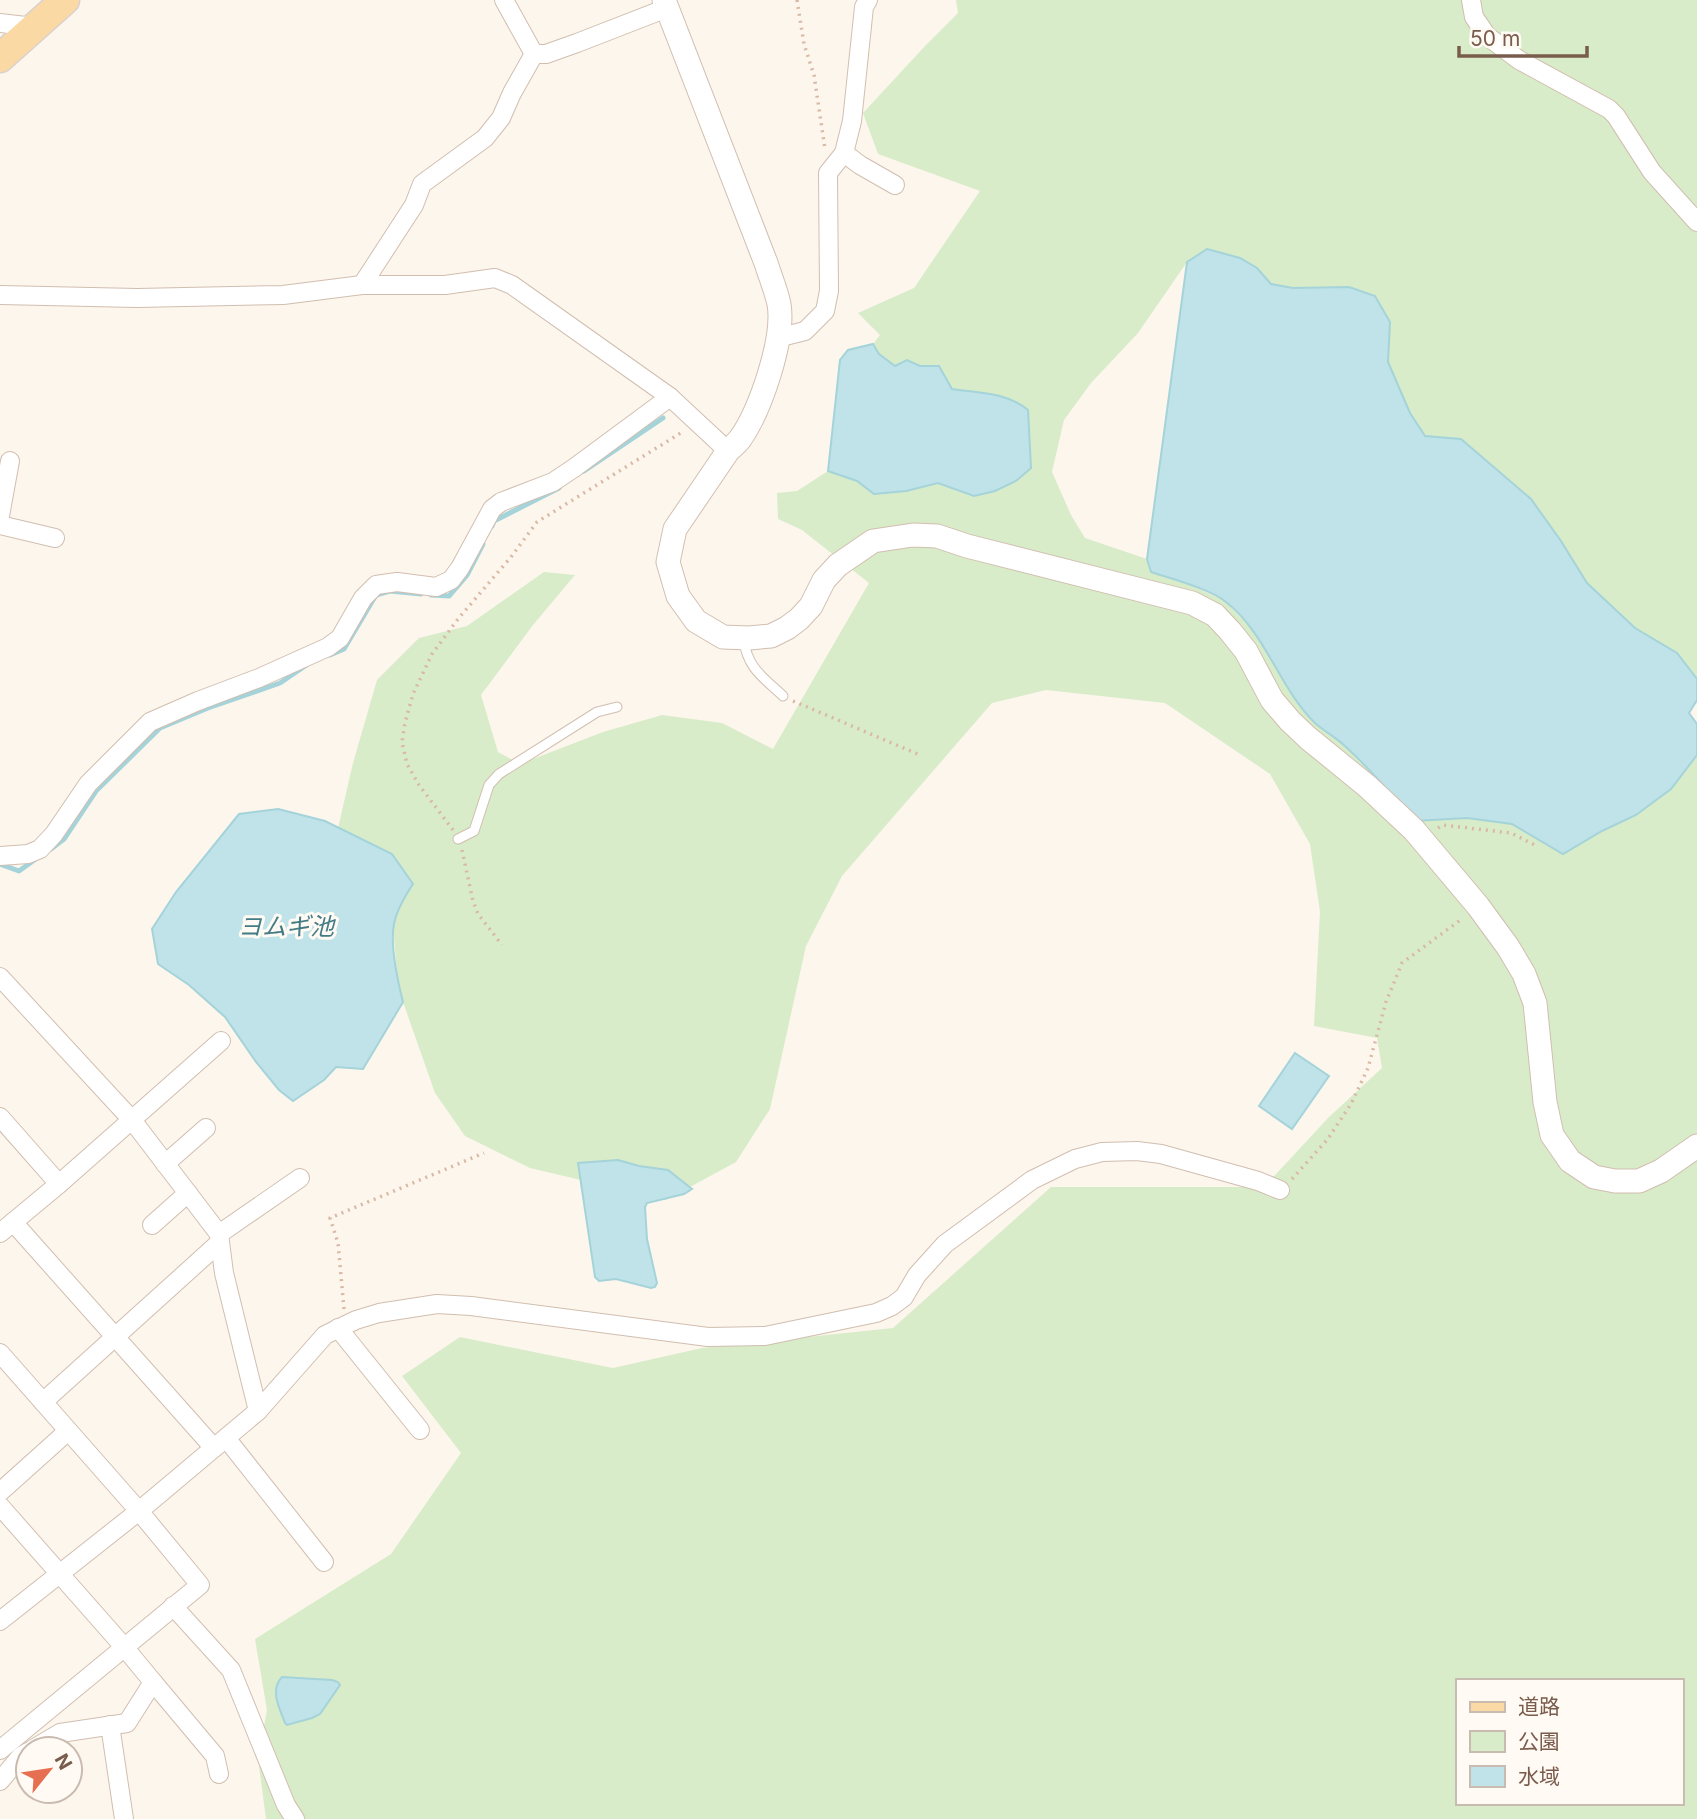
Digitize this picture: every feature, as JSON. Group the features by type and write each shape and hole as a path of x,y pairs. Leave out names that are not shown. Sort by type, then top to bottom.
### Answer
{"main road":[{"path":"0,58 65,0"}],"street":[{"path":"504,0 534,54"},
{"path":"777,338 804,331 825,311 830,291 828,173 844,153 852,121 864,7 868,0"},
{"path":"1471,0 1474,17 1487,36 1519,60 1609,109 1653,172 1697,222"},
{"path":"534,54 546,54 567,47 666,4 766,262 779,306 777,338 766,385 753,415 739,441 728,450 675,529 668,562 678,596 696,621 723,637 771,636 799,619 811,606 824,580 838,565 873,541 913,535 937,536 1192,603 1214,615 1230,631 1246,651 1272,700 1290,721 1367,786 1421,838 1478,906 1508,947 1524,974 1535,1003 1545,1102 1552,1135 1570,1161 1594,1177 1615,1181 1639,1181 1661,1171 1697,1146"},
{"path":"0,23 34,27"},
{"path":"362,285 414,205 422,184 485,138 501,118 534,54"},
{"path":"844,153 895,185"},
{"path":"0,295 136,298 283,295 362,285 445,285 495,278 513,285 670,397 728,450"},
{"path":"0,856 28,854 40,849 54,834 88,784 150,722 328,647 340,638 363,598 376,585 397,582 436,587 451,580 492,509 501,502 553,482 670,397"},
{"path":"0,516 10,461"},
{"path":"0,525 55,538"},
{"path":"0,977 132,1120 188,1193 219,1239 224,1273 258,1411"},
{"path":"221,1041 7,1228 220,1443 324,1562"},
{"path":"0,1117 60,1184"},
{"path":"166,1164 206,1128"},
{"path":"0,1621 139,1511 258,1411 325,1335 356,1320 379,1313 437,1304 471,1306 708,1337 765,1336 876,1313 892,1306 904,1297 917,1275 945,1244 1032,1180 1075,1159 1102,1152 1137,1151 1258,1181 1280,1190"},
{"path":"43,1402 219,1239 300,1178"},
{"path":"152,1225 188,1193"},
{"path":"342,1326 420,1430"},
{"path":"0,1750 200,1585 43,1402 2,1361"},
{"path":"0,1492 68,1431"},
{"path":"0,1506 60,1572 215,1756 219,1774"},
{"path":"173,1606 232,1670 286,1805 295,1819"},
{"path":"57,1735 127,1723 153,1682"},
{"path":"110,1725 124,1819"},
{"path":"0,1781 14,1764"}],"lane":[{"path":"743,638 745,653 750,663 783,696"},
{"path":"458,839 474,831 489,785 499,774 597,712 617,707"}],"path":[{"path":"797,0 804,44 814,75 828,173"},
{"path":"502,945 478,914 472,901 458,839 407,764 402,742 412,694 432,654 458,618 511,557 537,522 698,423"},
{"path":"783,696 920,755"},
{"path":"1421,838 1443,825 1511,833 1537,846"},
{"path":"1280,1190 1326,1140 1351,1104 1368,1068 1386,1002 1402,963 1478,906"},
{"path":"342,1326 338,1243 330,1218 484,1153"}],"green space":[{"path":"956,0 1697,0 1697,679 1677,653 1635,628 1587,583 1561,541 1492,467 1461,439 1425,436 1410,413 1388,362 1390,322 1349,287 1293,288 1271,284 1257,268 1187,262 1138,333 1091,383 1064,420 1052,472 1071,515 1085,538 1147,559 1151,572 1225,601 1254,631 1274,666 1314,722 1343,744 1374,774 1414,821 1467,818 1512,824 1563,854 1602,830 1636,815 1697,755 1697,1819 266,1819 258,1758 267,1710 255,1639 391,1554 461,1453 402,1376 460,1337 613,1368 702,1348 893,1328 1051,1187 1264,1187 1329,1117 1382,1068 1377,1038 1314,1026 1320,912 1310,844 1270,774 1165,703 1046,690 992,703 842,876 806,946 770,1109 736,1162 666,1200 530,1168 465,1136 435,1093 403,1002 397,974 393,926 398,909 413,883 392,854 338,828 377,680 419,638 467,626 544,572 575,575 533,625 481,695 498,752 520,764 603,732 662,715 722,723 773,749 869,583 802,530 778,519 777,493 797,491 828,471 857,481 874,494 906,491 938,483 974,496 1031,468 1028,410 1002,397 952,389 939,366 920,366 907,360 895,366 879,354 873,344 880,335 858,313 914,288 980,191 878,154 863,113 958,13"}],"water":[{"path":"1207,249 1240,258 1257,268 1271,284 1293,288 1349,287 1375,296 1390,322 1388,362 1410,413 1425,436 1461,439 1531,499 1587,583 1635,628 1677,653 1697,679 1697,700 1689,713 1697,724 1697,755 1671,789 1636,815 1563,854 1512,824 1467,818 1414,821 1363,764 1302,709 1252,629 1240,615 1219,597 1151,572 1147,559 1187,262"},
{"path":"873,344 879,354 895,366 907,360 920,366 939,366 952,389 1002,396 1028,410 1031,468 1016,481 995,491 974,496 938,483 906,491 874,494 857,481 828,471 840,360 848,350"},
{"name":"ヨムギ池","path":"278,809 325,821 392,854 413,884 399,908 393,932 395,963 403,1002 363,1069 336,1067 324,1080 293,1101 279,1090 256,1062 225,1017 189,985 158,964 152,929 176,892 239,814"},
{"path":"1295,1053 1329,1076 1292,1129 1259,1106"},
{"path":"618,1160 668,1170 692,1189 684,1194 647,1203 645,1207 647,1239 657,1283 655,1287 616,1279 599,1281 595,1277 578,1163"},
{"path":"282,1677 332,1680 340,1685 320,1714 287,1725 278,1706 276,1694 278,1682"}],"waterway":[{"path":"584,471 663,418"},
{"path":"492,526 494,521 559,488"},
{"path":"431,595 449,596 467,575 483,544"},
{"path":"330,655 344,649 376,595 390,591 421,594"},
{"path":"51,849 64,839 96,791 160,728 280,683 308,664"},
{"path":"0,864 19,871 37,858"}]}
